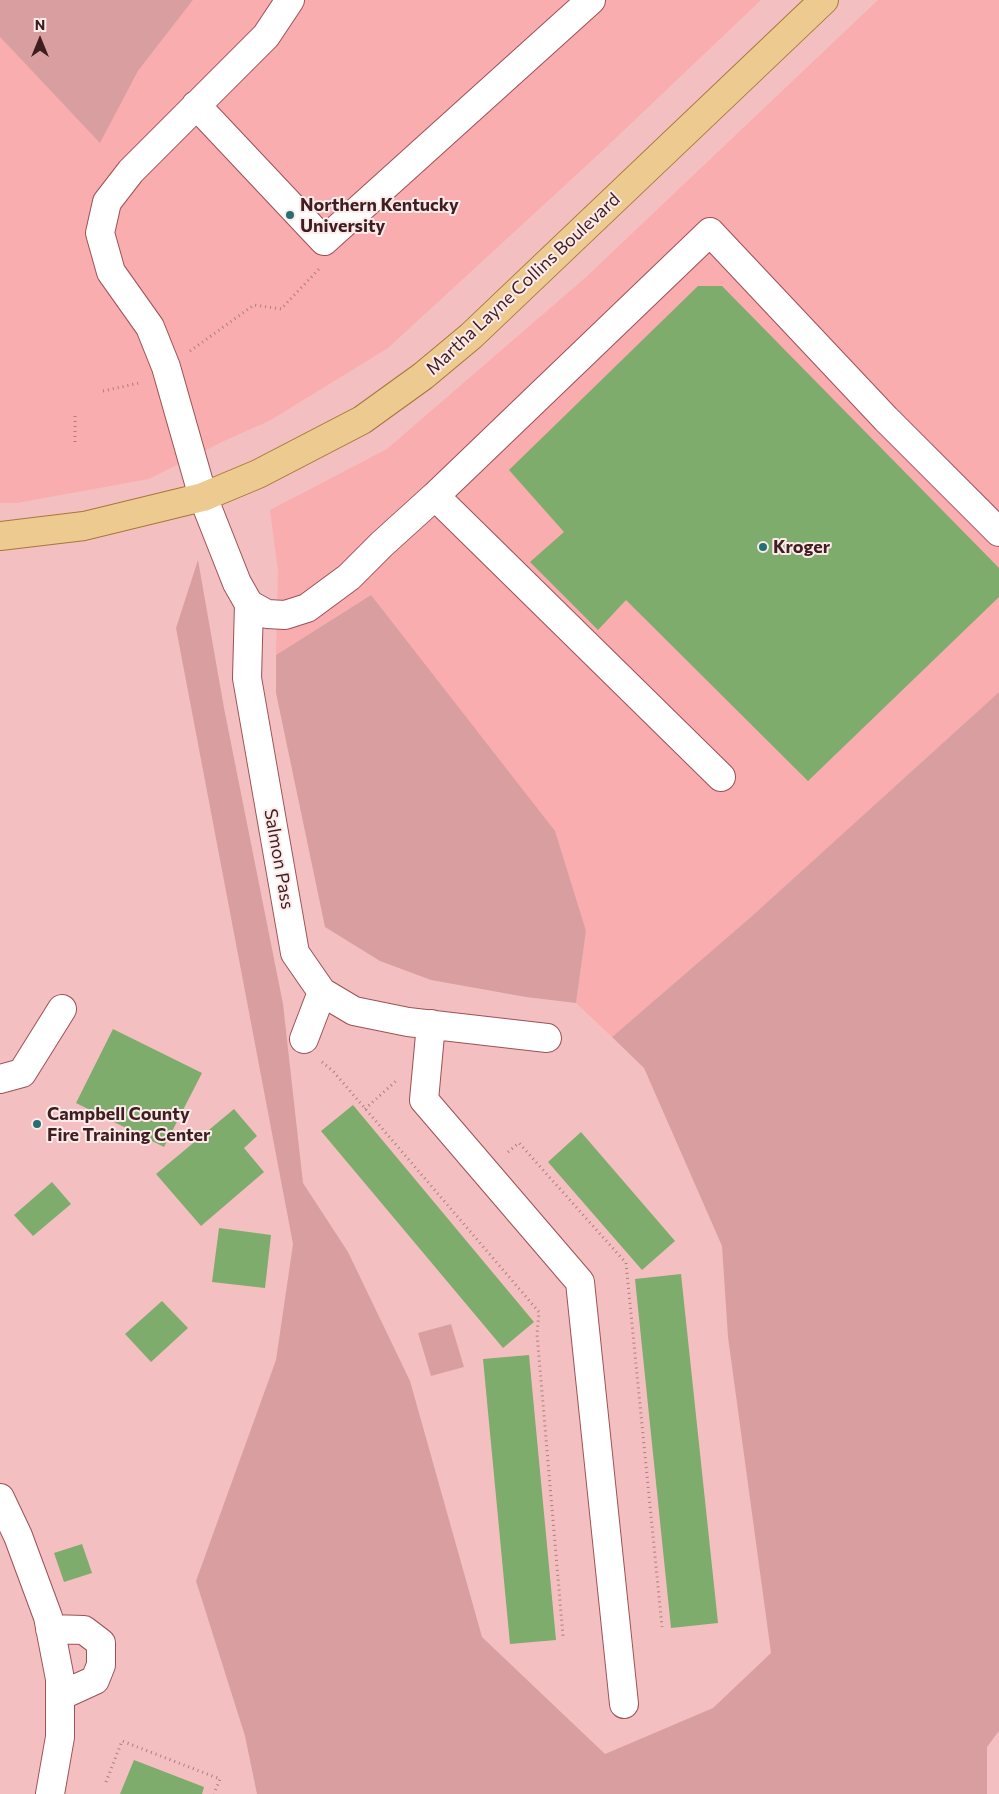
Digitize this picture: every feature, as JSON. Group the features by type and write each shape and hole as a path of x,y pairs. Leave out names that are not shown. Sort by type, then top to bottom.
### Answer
{"main road":[{"name":"Martha Layne Collins Boulevard","path":"0,536 84,526 203,497 258,474 362,420 422,376 471,336 824,0"}],"street":[{"path":"290,0 266,36 138,164 107,202 100,233 111,272 150,327 166,367 203,497 237,583 249,604 267,614 286,614 307,608 349,577 710,232 886,419 999,532"},
{"path":"196,105 324,240 591,0"},
{"path":"435,496 722,778"},
{"name":"Salmon Pass","path":"249,604 247,678 295,953 322,992 354,1011 408,1022 547,1038"},
{"path":"304,1039 322,992"},
{"path":"0,1079 22,1072 62,1009"},
{"path":"431,1024 424,1100 580,1282 624,1704"},
{"path":"0,1498 18,1536 48,1617 60,1679 60,1737 50,1794"},
{"path":"50,1629 84,1630 101,1643 101,1665 95,1680 60,1696"}],"path":[{"path":"188,352 254,305 281,309 323,265"},
{"path":"103,391 145,381"},
{"path":"75,416 75,443"},
{"path":"304,1039 313,1045 313,1056 333,1071 539,1312 537,1334 563,1636"},
{"path":"365,1109 401,1076"},
{"path":"106,1782 122,1741 220,1779 214,1794"}],"shaded area":[{"path":"0,0 193,0 138,71 100,143 0,37"},
{"name":"Northern Kentucky University","path":"193,0 761,0 600,153 388,348 269,421 226,440 149,479 17,503 0,503 0,37 100,142 138,71"},
{"path":"878,0 999,0 999,692 752,916 612,1037 576,1003 586,931 371,595 276,655 278,571 270,510 387,449 585,278"},
{"path":"198,560 224,708 283,1004 303,1183 348,1252 410,1381 482,1637 605,1754 713,1708 771,1653 728,1337 722,1246 644,1068 612,1037 752,916 999,692 999,1731 987,1747 987,1794 257,1794 245,1736 196,1581 276,1360 293,1244 176,628"},
{"path":"371,595 555,831 586,931 576,1003 526,997 431,980 380,961 325,927 276,693 276,655"},
{"path":"451,1324 464,1367 431,1376 418,1333"}],"building":[{"name":"Kroger","path":"698,286 722,286 999,568 999,597 808,781 626,600 598,630 530,562 564,532 509,470"},
{"path":"113,1029 202,1073 164,1147 76,1103"},
{"path":"353,1105 534,1322 503,1348 321,1131"},
{"path":"234,1109 257,1136 244,1148 264,1172 201,1226 156,1174"},
{"path":"581,1132 675,1241 642,1270 548,1162"},
{"path":"52,1182 71,1204 33,1236 14,1215"},
{"path":"219,1228 271,1235 265,1288 212,1282"},
{"path":"681,1274 718,1623 671,1628 635,1279"},
{"path":"162,1301 188,1328 151,1362 125,1334"},
{"path":"529,1355 556,1640 510,1644 483,1359"},
{"path":"82,1544 92,1573 64,1582 54,1553"},
{"path":"134,1760 204,1787 202,1794 120,1794"}],"place":[{"name":"Northern Kentucky University","path":"290,215"},
{"name":"Kroger","path":"763,547"},
{"name":"Campbell County Fire Training Center","path":"37,1124"}]}
